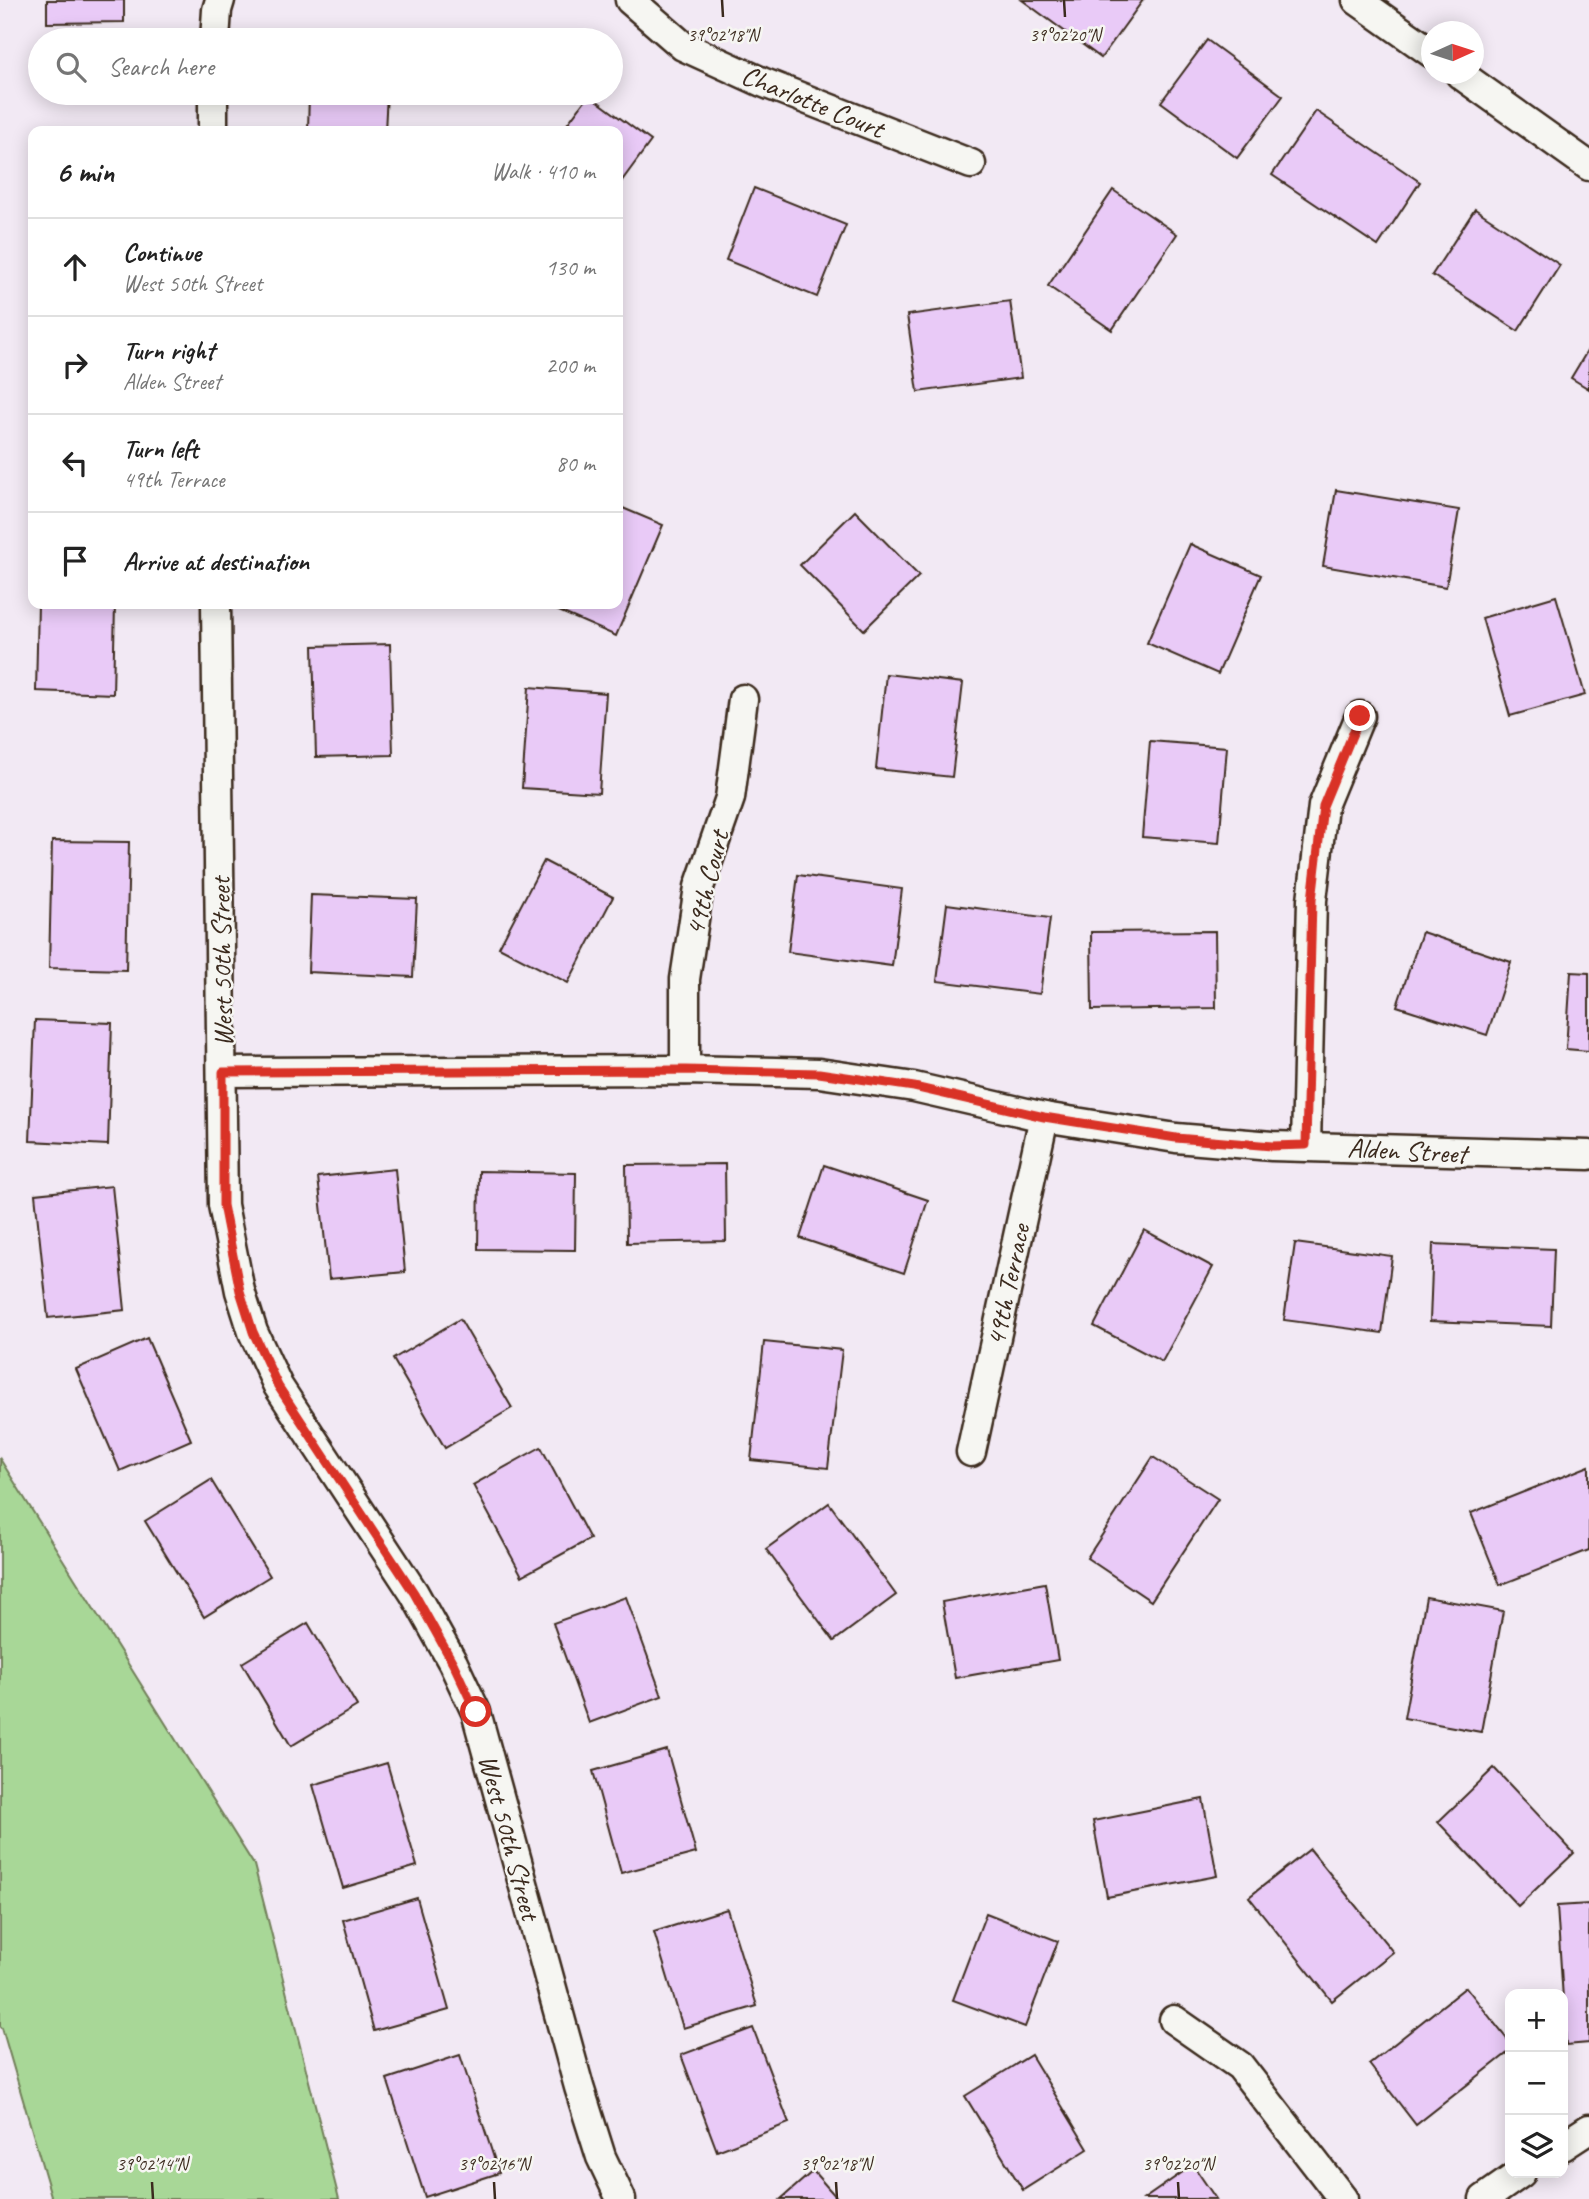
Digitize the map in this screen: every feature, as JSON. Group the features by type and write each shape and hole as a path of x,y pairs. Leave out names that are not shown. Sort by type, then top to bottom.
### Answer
{"street":[{"path":"216,28 220,0"},
{"name":"Charlotte Court","path":"630,0 683,46 762,82 971,164"},
{"path":"1357,0 1421,45"},
{"path":"1474,84 1589,166"},
{"path":"213,105 213,126"},
{"name":"West 50th Street","path":"216,609 223,1205 240,1291 253,1332 278,1386 414,1593 453,1663 476,1712 579,2087 601,2157 621,2199"},
{"name":"49th Court","path":"685,1070 685,979 699,887 730,798 743,699"},
{"path":"1306,1145 1312,900 1323,806 1360,716"},
{"name":"Alden Street","path":"223,1072 685,1070 819,1073 914,1087 1044,1117 1176,1138 1272,1146 1589,1155"},
{"name":"49th Terrace","path":"971,1452 1044,1117"},
{"path":"1174,2020 1240,2066 1343,2199"},
{"path":"1568,2143 1589,2129"},
{"path":"1484,2199 1514,2178"}],"green space":[{"path":"0,1459 254,1865 339,2199 52,2199 0,2026"}],"building":[{"path":"47,0 124,0 124,22 47,23"},
{"path":"1022,0 1143,0 1101,58"},
{"path":"1207,40 1283,96 1237,158 1161,102"},
{"path":"309,105 386,105 385,126 308,126"},
{"path":"582,105 602,105 651,141 623,179 623,126 566,126"},
{"path":"1316,111 1420,182 1378,246 1272,175"},
{"path":"754,188 846,225 817,297 726,260"},
{"path":"1113,190 1177,234 1112,330 1048,286"},
{"path":"1475,209 1560,265 1518,331 1432,275"},
{"path":"1010,301 1021,378 918,392 907,315"},
{"path":"1589,348 1589,389 1571,378"},
{"path":"1336,490 1459,510 1446,587 1323,566"},
{"path":"623,508 663,525 616,636 554,609 623,609"},
{"path":"855,511 919,576 864,630 800,565"},
{"path":"1190,544 1261,575 1218,674 1147,643"},
{"path":"1556,596 1585,695 1510,716 1482,618"},
{"path":"38,609 115,609 113,694 36,691"},
{"path":"390,644 393,755 316,757 313,646"},
{"path":"886,674 963,683 952,777 876,769"},
{"path":"529,687 606,693 599,793 522,788"},
{"path":"1150,741 1227,747 1219,843 1142,837"},
{"path":"52,841 129,842 126,970 49,968"},
{"path":"544,861 613,897 568,983 499,947"},
{"path":"798,875 902,889 892,966 788,952"},
{"path":"311,895 417,899 413,977 308,972"},
{"path":"947,904 1050,918 1040,994 937,981"},
{"path":"1215,931 1216,1008 1092,1010 1091,932"},
{"path":"1422,932 1511,962 1487,1035 1397,1006"},
{"path":"1571,972 1589,973 1589,1051 1566,1049"},
{"path":"35,1020 112,1023 108,1145 30,1141"},
{"path":"725,1164 726,1241 627,1243 626,1165"},
{"path":"824,1165 928,1200 904,1273 800,1238"},
{"path":"395,1169 405,1272 329,1279 318,1177"},
{"path":"479,1171 576,1173 575,1250 478,1249"},
{"path":"112,1186 125,1310 48,1318 35,1194"},
{"path":"1144,1230 1213,1267 1162,1362 1094,1326"},
{"path":"1295,1243 1392,1256 1382,1333 1284,1320"},
{"path":"1433,1244 1554,1249 1551,1326 1430,1321"},
{"path":"460,1319 512,1408 445,1448 393,1359"},
{"path":"147,1338 191,1440 120,1471 76,1369"},
{"path":"764,1342 842,1350 828,1468 751,1460"},
{"path":"541,1447 590,1539 522,1576 473,1485"},
{"path":"1153,1457 1218,1499 1151,1601 1087,1558"},
{"path":"1589,1466 1589,1550 1500,1585 1471,1513"},
{"path":"211,1480 270,1576 204,1617 145,1521"},
{"path":"829,1503 896,1595 834,1641 766,1549"},
{"path":"1045,1583 1058,1660 955,1678 942,1602"},
{"path":"626,1597 662,1696 589,1723 553,1623"},
{"path":"1426,1597 1503,1611 1481,1732 1404,1718"},
{"path":"308,1623 357,1706 291,1746 242,1663"},
{"path":"667,1750 696,1853 621,1873 593,1771"},
{"path":"387,1763 417,1866 343,1888 313,1785"},
{"path":"1494,1768 1574,1853 1518,1906 1438,1822"},
{"path":"1203,1799 1217,1876 1107,1897 1093,1821"},
{"path":"1310,1849 1393,1952 1332,2001 1249,1897"},
{"path":"417,1898 449,2010 374,2031 343,1920"},
{"path":"1589,1904 1589,2043 1568,2045 1568,1989 1562,1989 1557,1906"},
{"path":"727,1909 757,2006 683,2028 654,1932"},
{"path":"986,1913 1058,1941 1025,2027 953,2000"},
{"path":"1466,1987 1505,2037 1505,2055 1416,2125 1369,2064"},
{"path":"753,2028 789,2123 717,2151 681,2055"},
{"path":"460,2055 499,2173 425,2197 387,2079"},
{"path":"1031,2055 1088,2149 1023,2190 965,2096"},
{"path":"1193,2165 1216,2199 1144,2199"},
{"path":"813,2171 838,2199 781,2199"}],"route":[{"path":"476,1712 434,1627 278,1386 253,1332 240,1291 223,1205 223,1072 771,1070 819,1073 914,1087 1044,1117 1176,1138 1272,1146 1306,1145 1312,900 1323,806 1360,716"}]}
